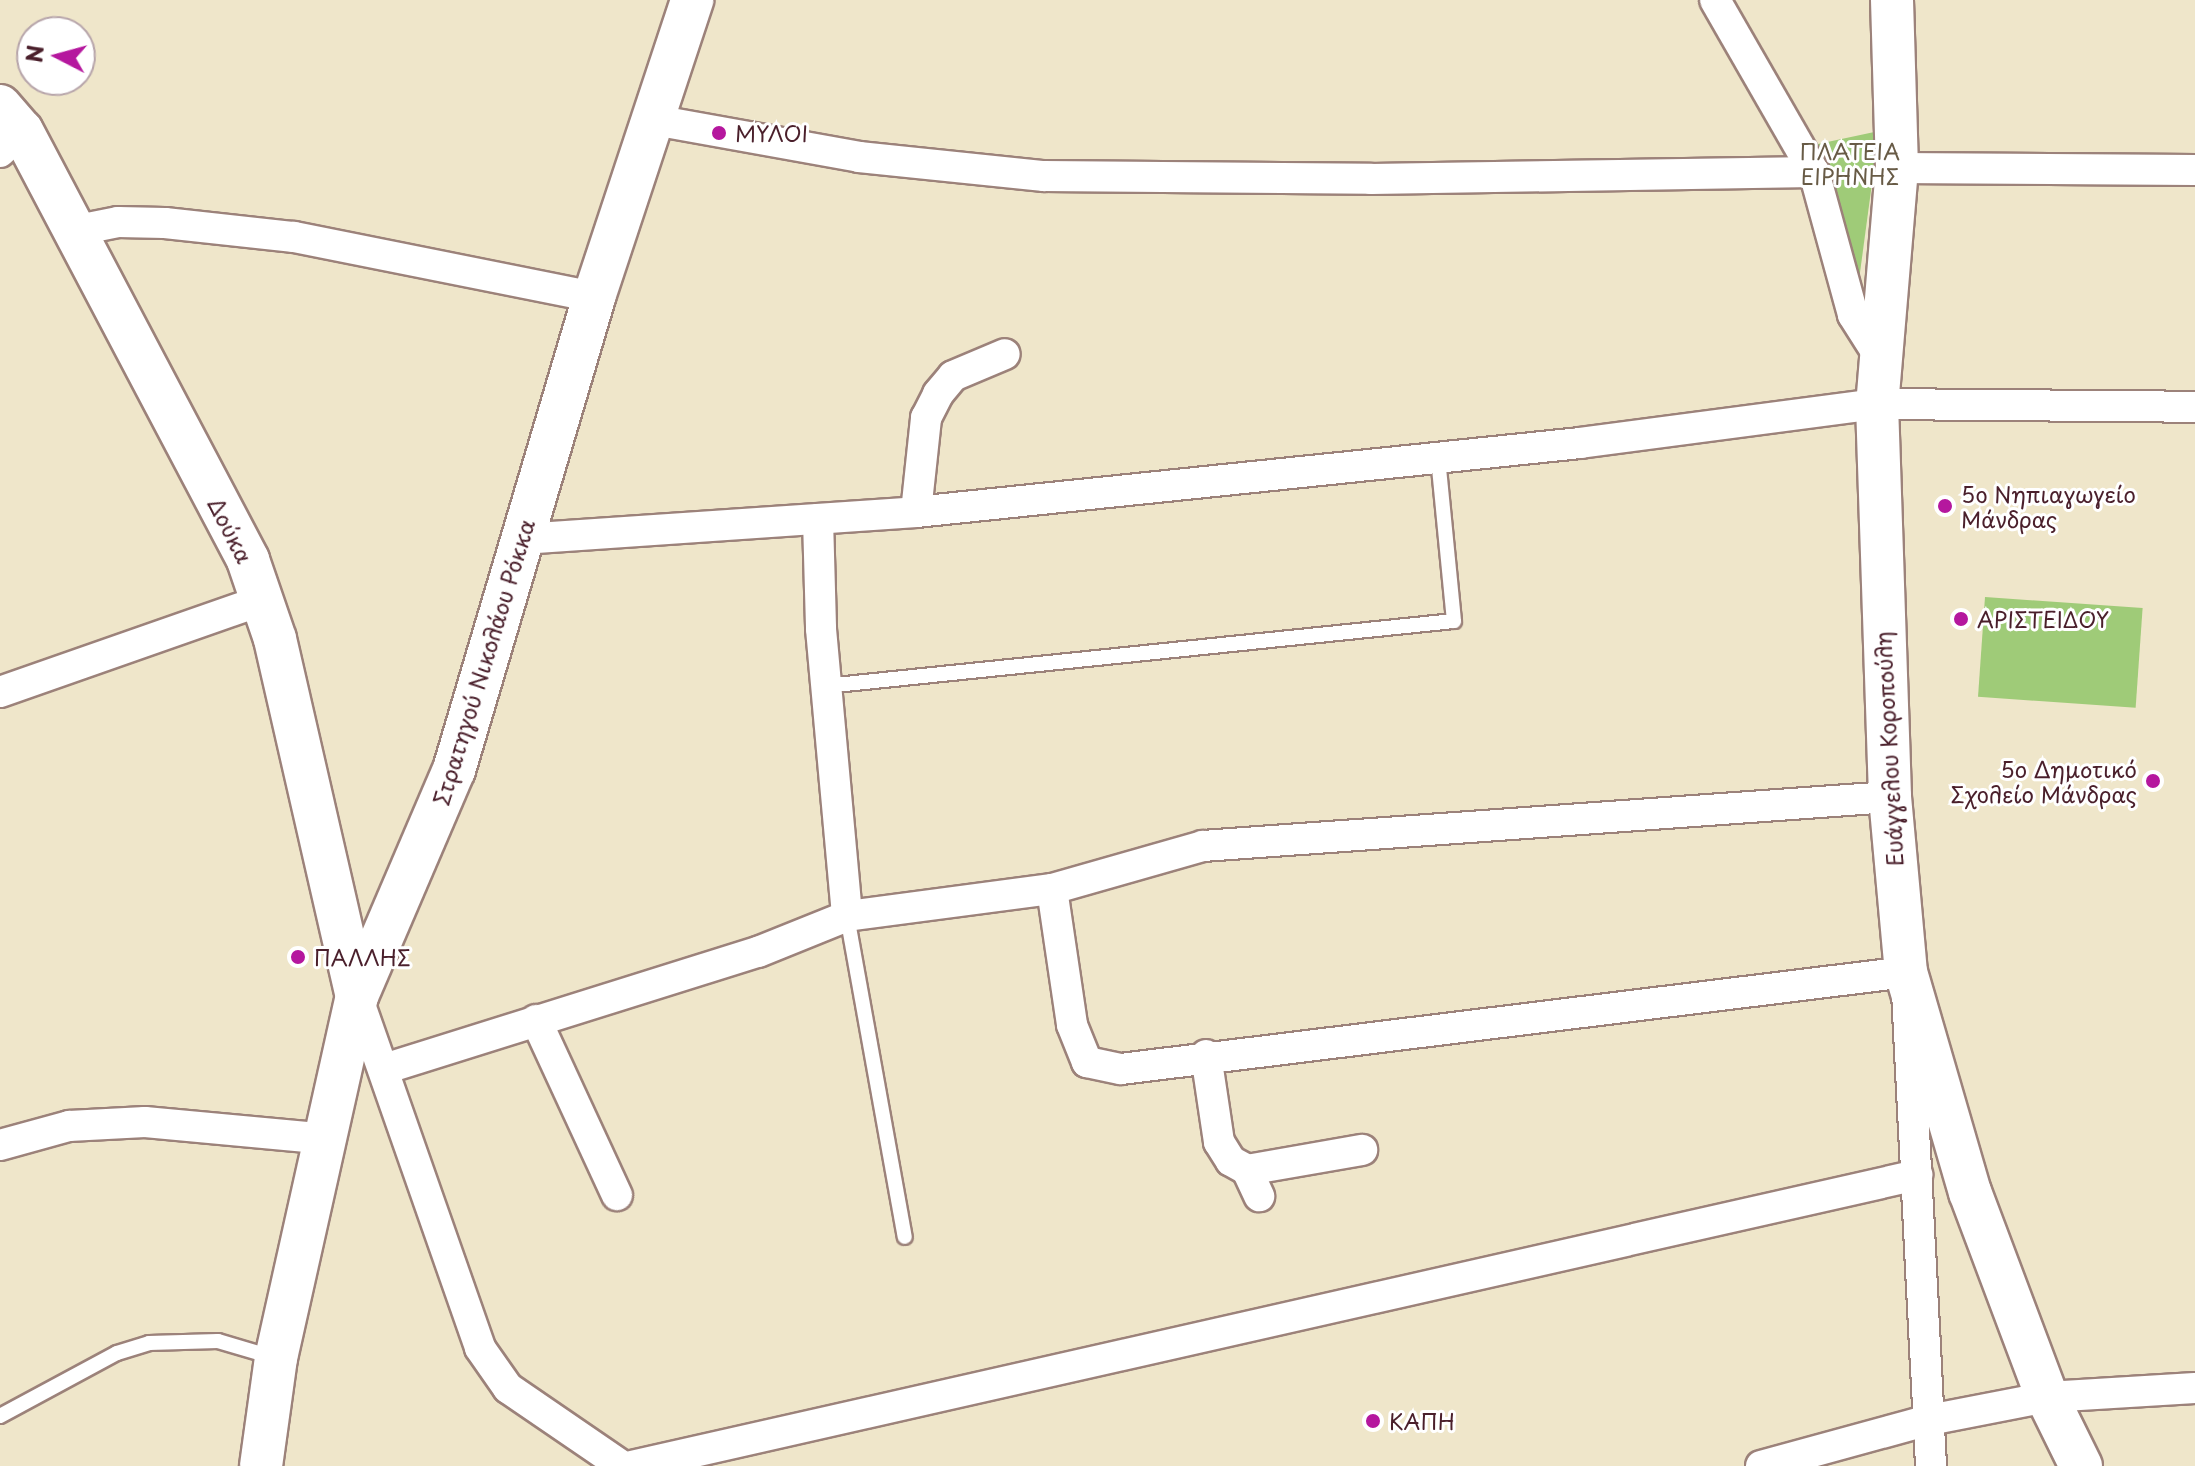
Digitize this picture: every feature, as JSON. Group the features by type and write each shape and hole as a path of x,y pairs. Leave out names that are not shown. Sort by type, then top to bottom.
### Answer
{"main road":[{"name":"Στρατηγού Νικολάου Ρόκκα","path":"261,1466 276,1358 328,1139 357,996 454,770 594,297 692,0"},
{"name":"Ευάγγελου Κοροπούλη","path":"1892,0 1897,168 1877,404 1890,797 1906,972 1970,1192 2047,1397 2081,1466"},
{"name":"Δούκα","path":"7,129 73,231 248,560 263,600 357,996"}],"street":[{"path":"1715,0 1814,172 1853,315 1881,359"},
{"path":"654,120 859,157 1044,176 1371,179 1814,172"},
{"path":"1897,168 2195,170"},
{"path":"73,231 134,222 294,237 594,297"},
{"path":"916,512 926,418 938,394 953,376 1005,354"},
{"path":"522,539 916,512 1438,457 1877,404 2195,407"},
{"path":"818,519 826,686 847,916"},
{"path":"0,692 263,600"},
{"path":"384,1069 758,952 847,916 1052,889 1203,846 1890,797"},
{"path":"1052,889 1072,1025 1087,1062 1121,1069 1206,1055 1906,972 1931,1466"},
{"path":"357,996 480,1348 492,1370 508,1388 622,1466"},
{"path":"536,1020 617,1195"},
{"path":"1206,1055 1219,1142 1231,1161 1253,1183 1362,1150"},
{"path":"0,1145 69,1126 145,1122 328,1139"},
{"path":"632,1466 1917,1175"},
{"path":"1761,1466 1929,1420 2047,1397 2195,1388"}],"lane":[{"path":"826,686 1454,621 1438,457"},
{"path":"847,916 905,1237"},
{"path":"0,1416 117,1353 149,1343 218,1341 276,1358"}],"green space":[{"name":"ΠΛΑΤΕΙΑ ΕΙΡΗΝΗΣ","path":"1879,131 1859,280 1818,144"},
{"path":"1985,597 2143,608 2136,708 1978,697"}],"place":[{"name":"ΜΥΛΟΙ","path":"719,133"},
{"name":"5ο Νηπιαγωγείο Μάνδρας","path":"1945,506"},
{"name":"ΑΡΙΣΤΕΙΔΟΥ","path":"1961,619"},
{"name":"5ο Δημοτικό Σχολείο Μάνδρας","path":"2153,781"},
{"name":"ΠΑΛΛΗΣ","path":"298,957"},
{"name":"ΚΑΠΗ","path":"1373,1421"}]}
